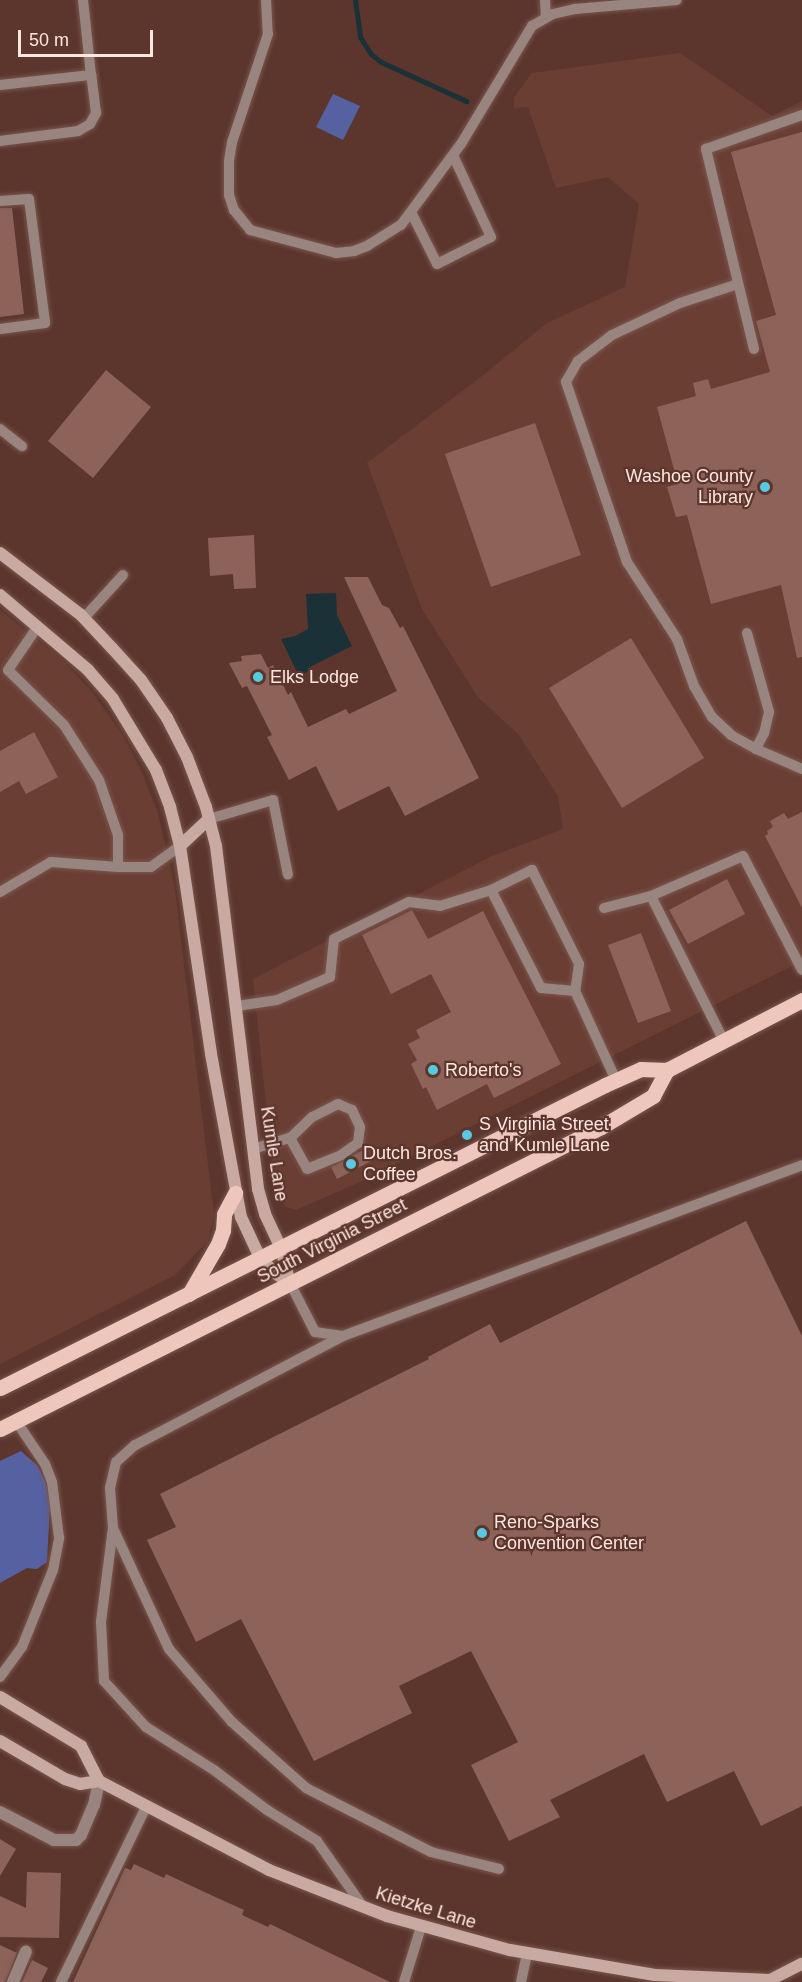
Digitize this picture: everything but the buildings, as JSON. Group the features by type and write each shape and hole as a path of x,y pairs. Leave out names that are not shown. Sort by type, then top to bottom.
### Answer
{"main road":[{"name":"South Virginia Street","path":"0,1388 616,1080 641,1069 667,1071 802,1000"},
{"name":"South Virginia Street","path":"0,1429 601,1127 654,1096 667,1071"},
{"path":"189,1294 218,1244 223,1230 224,1214 235,1193"}],"street":[{"name":"Kumle Lane","path":"0,553 84,618 141,680 167,718 187,757 216,846 253,1149 265,1214 281,1248 290,1283"},
{"path":"0,595 88,670 113,699 156,770 170,807 180,846 211,1054 241,1216 260,1258 275,1274 290,1283"},
{"path":"180,846 209,819"},
{"path":"0,1697 81,1746 99,1780 94,1805 76,1840 54,1840 0,1812"},
{"path":"0,1741 65,1779 80,1784 99,1780"},
{"name":"Kietzke Lane","path":"99,1780 146,1807 269,1870 364,1908 421,1927 526,1953 655,1975 771,1981 802,1964"},
{"path":"13,1982 26,1952"}],"lane":[{"path":"0,141 78,131 90,124 96,113 82,0"},
{"path":"266,0 267,34 232,142 229,162 229,195 240,221 250,230 336,253 354,252 391,234 411,212 453,155 532,26 546,18 575,9 677,0"},
{"path":"545,0 546,18"},
{"path":"0,85 91,75"},
{"path":"754,349 706,149 802,116"},
{"path":"411,212 437,264 491,237 453,155"},
{"path":"0,201 28,199 45,323 0,329"},
{"path":"738,284 680,303 612,335 578,361 566,382 627,562 676,639 694,686 712,717 731,735 756,749 802,769"},
{"path":"0,429 22,446"},
{"path":"84,618 123,575"},
{"path":"38,626 4,667 64,725 99,780 118,835 118,867"},
{"path":"747,633 769,712 764,733 756,749"},
{"path":"209,819 273,800 288,876"},
{"path":"0,892 51,862 151,867 180,846"},
{"path":"604,908 651,896 743,856 802,970"},
{"path":"237,1006 277,1000 330,977 334,939 409,902 440,906 491,890 532,870 579,964 575,991 616,1080"},
{"path":"491,890 541,988 575,991"},
{"path":"651,896 724,1041"},
{"path":"253,1149 290,1138 312,1117 338,1104 352,1110 360,1127 358,1143 341,1155 307,1169 290,1138"},
{"path":"364,1908 317,1841 267,1810 214,1770 146,1727 104,1682 101,1622 113,1528 110,1488 116,1462 135,1445 344,1336 802,1165"},
{"path":"290,1283 315,1332 344,1336"},
{"path":"0,1677 22,1647 53,1570 59,1538 52,1482 45,1464 16,1421"},
{"path":"113,1528 169,1649 231,1722 306,1788 431,1852 499,1869"},
{"path":"61,1982 146,1807"},
{"path":"404,1982 421,1927"},
{"path":"521,1982 526,1953"}],"shaded area":[{"path":"680,53 772,116 802,101 802,961 360,1182 296,1210 286,1207 279,1198 273,1172 253,979 492,856 563,829 558,796 519,735 478,697 422,609 367,463 486,373 547,323 625,287 639,204 608,177 556,188 528,107 514,108 514,97 532,73"},
{"path":"333,94 360,106 343,140 316,127"},
{"path":"336,593 337,615 352,646 310,667 307,672 299,676 281,639 295,636 308,629 306,594"},
{"path":"0,610 61,659 92,692 122,734 142,772 158,813 175,889 214,1215 208,1241 175,1275 0,1364"},
{"path":"21,1451 37,1465 46,1482 50,1506 47,1562 37,1569 27,1568 0,1583 0,1461"}],"waterway":[{"path":"355,0 360,37 371,54 381,62 466,101"}],"place":[{"name":"Washoe County Library","path":"765,487"},
{"name":"Elks Lodge","path":"258,677"},
{"name":"Roberto's","path":"433,1070"},
{"name":"S Virginia Street and Kumle Lane","path":"467,1135"},
{"name":"Dutch Bros. Coffee","path":"351,1164"},
{"name":"Reno-Sparks Convention Center","path":"482,1533"}]}
